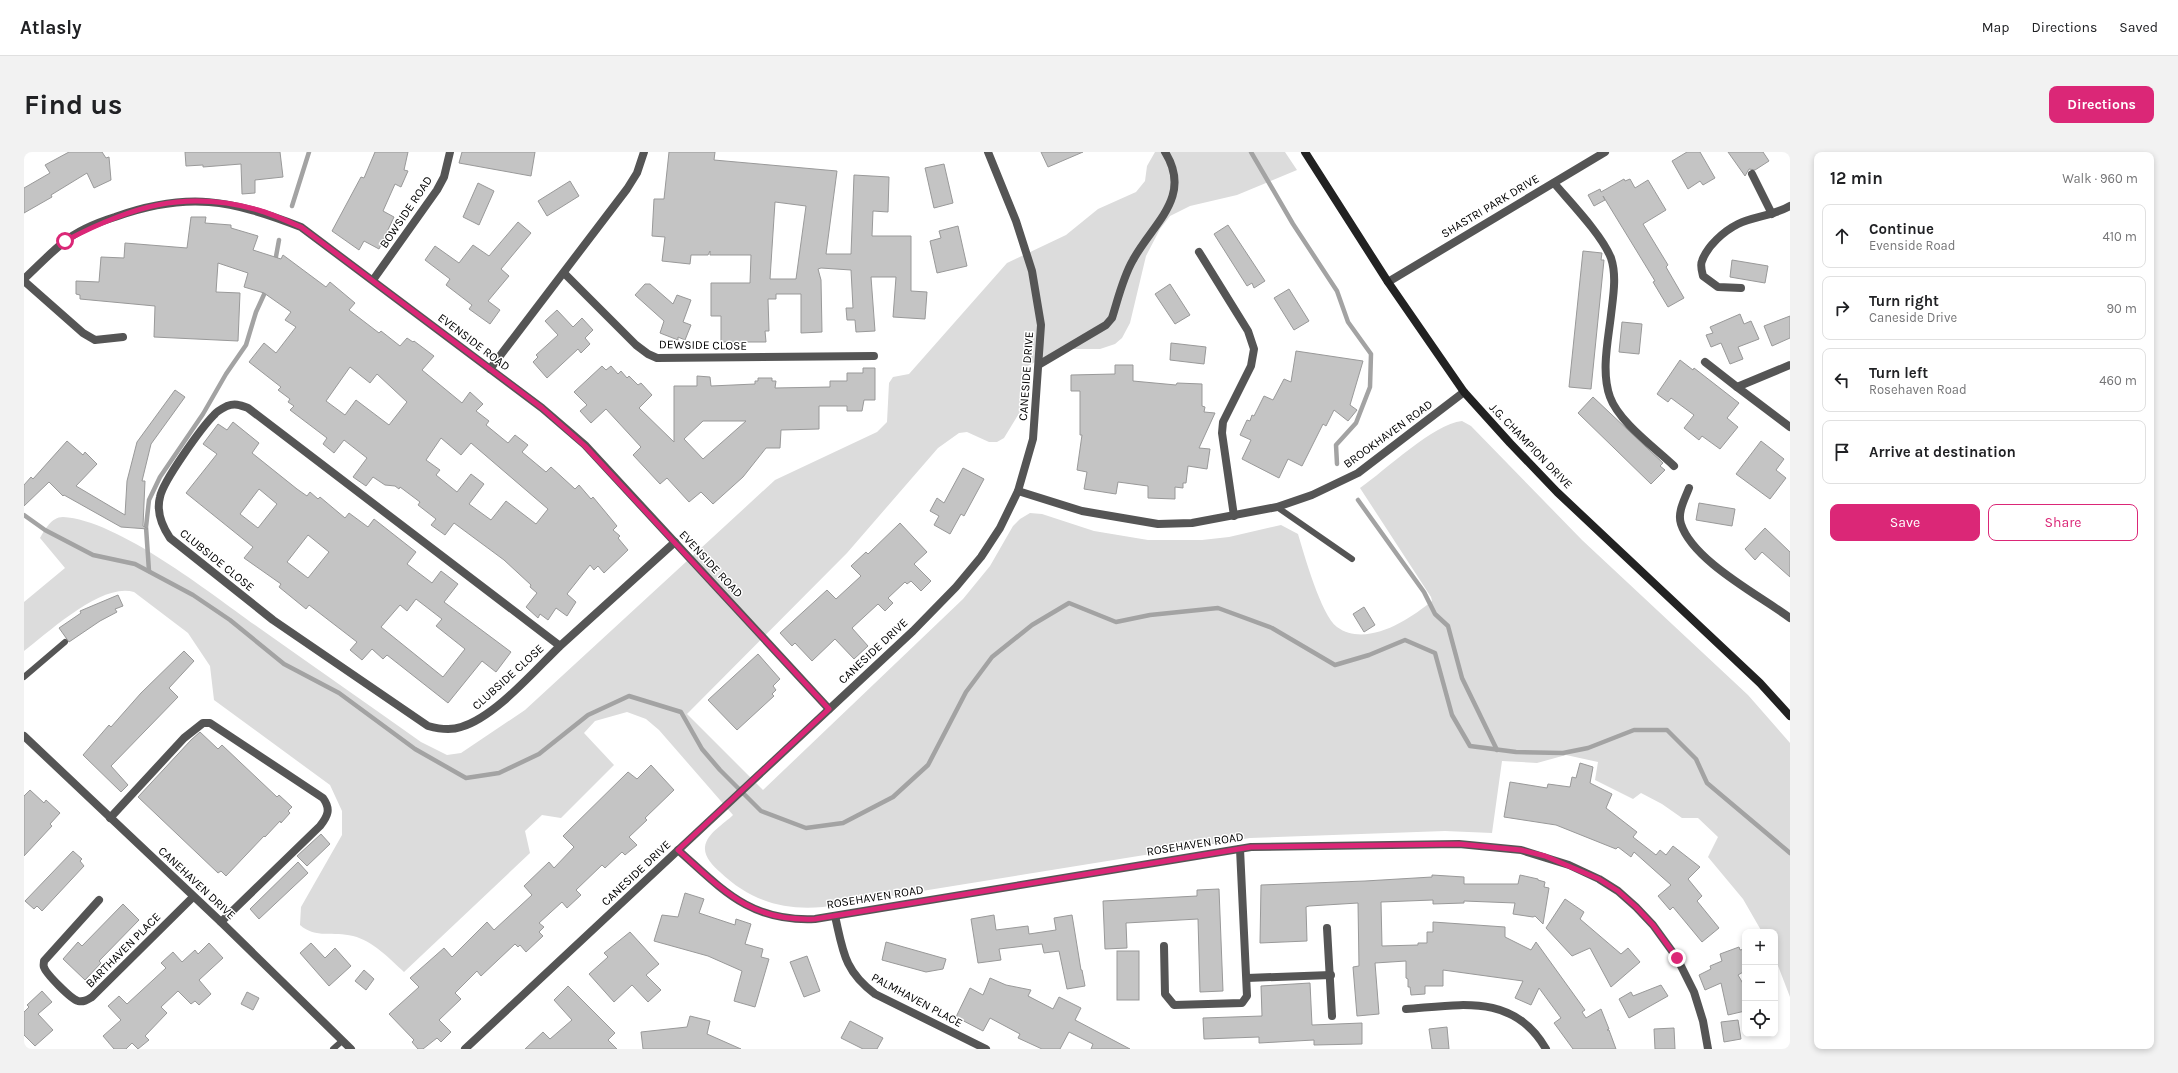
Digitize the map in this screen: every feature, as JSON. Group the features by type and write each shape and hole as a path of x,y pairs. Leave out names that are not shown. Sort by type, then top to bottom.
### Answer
{"main road":[{"name":"J.G. CHAMPION DRIVE","path":"1305,152 1388,282 1464,392 1510,444 1557,492 1760,683 1790,716"}],"street":[{"name":"BOWSIDE ROAD","path":"373,280 437,190 444,177 450,152"},
{"path":"490,369 631,184 638,173 644,152"},
{"name":"CANESIDE DRIVE","path":"465,1049 913,631 956,587 988,545 1018,491 1033,439 1040,364 1041,326 1032,271 1016,221 988,152"},
{"path":"1040,364 1106,325 1112,318 1132,261 1169,206 1175,191 1175,175 1165,152"},
{"name":"SHASTRI PARK DRIVE","path":"1388,282 1605,152"},
{"path":"1752,174 1772,214"},
{"path":"1554,183 1604,245 1611,258 1614,275 1607,354 1607,380 1610,396 1618,412 1674,466"},
{"name":"EVENSIDE ROAD","path":"24,280 65,241 104,220 140,208 181,200 221,203 258,210 301,227 542,408 585,446 829,709"},
{"path":"1741,288 1718,287 1703,276 1701,262 1716,241 1738,224 1772,214 1790,206"},
{"path":"1199,252 1248,331 1254,349 1250,366 1223,422 1222,433 1234,516"},
{"name":"DEWSIDE CLOSE","path":"564,273 636,345 648,354 657,358 874,356"},
{"path":"24,280 83,333 95,340 123,337"},
{"path":"1705,362 1790,427"},
{"path":"1737,387 1790,365"},
{"name":"BROOKHAVEN ROAD","path":"1018,491 1082,511 1158,524 1192,523 1277,507 1312,495 1358,473 1464,392"},
{"name":"CLUBSIDE CLOSE","path":"560,646 248,408 236,404 228,406 215,414 165,481 160,497 159,511 162,526 170,538 273,620 428,726 442,729 460,728 478,721 495,709 560,646 674,542"},
{"path":"1689,488 1682,505 1681,524 1696,549 1710,562 1790,618"},
{"path":"110,818 184,738 203,723 210,723 323,798 328,808 328,816 320,826 221,922"},
{"name":"CANEHAVEN DRIVE","path":"26,741 221,922 351,1049"},
{"name":"ROSEHAVEN ROAD","path":"678,850 732,897 758,911 794,919 815,919 835,916 1259,847 1459,844 1521,850 1569,865 1618,891 1653,925 1677,958 1694,992 1703,1020 1708,1049"},
{"path":"1164,946 1165,994 1174,1006 1242,1003 1247,996 1247,978 1240,849"},
{"name":"BARTHAVEN PLACE","path":"99,900 44,961 43,966 47,973 73,999 80,1001 87,1001 92,997 193,896"},
{"name":"PALMHAVEN PLACE","path":"835,916 845,957 850,969 860,982 875,994 986,1049"},
{"path":"1327,928 1331,975 1332,1016"},
{"path":"1247,978 1331,975"},
{"path":"1406,1009 1466,1005 1500,1008 1529,1025 1538,1035 1546,1049"}],"lane":[{"path":"1277,507 1352,559"},
{"path":"24,677 65,642"},
{"path":"333,1049 342,1041"}],"shaded area":[{"path":"1155,152 1285,152 1297,170 1237,195 1190,206 1170,216 1160,229 1146,256 1130,323 1122,338 1115,344 1100,349 1059,349 1024,368 1021,410 1004,438 997,442 989,442 967,432 959,433 938,448 847,553 687,714 763,790 963,599 990,566 1013,526 1020,519 1030,513 1042,514 1094,531 1148,540 1202,540 1229,537 1281,525 1298,534 1319,598 1331,620 1337,627 1348,633 1361,634 1374,633 1387,629 1412,616 1432,601 1431,597 1360,488 1437,430 1450,424 1462,421 1471,426 1582,540 1748,695 1790,743 1790,997 1778,966 1778,929 1760,929 1743,899 1708,857 1718,837 1698,818 1682,818 1662,804 1641,793 1633,799 1595,780 1598,762 1566,755 1537,763 1502,761 1492,833 1445,831 1250,838 823,907 808,908 767,902 743,890 717,870 707,858 705,851 706,842 716,829 733,815 659,730 646,719 627,712 595,721 584,733 614,765 561,818 542,815 525,831 530,853 404,972 374,946 360,938 346,935 312,932 300,925 301,907 342,835 342,811 330,785 214,700 210,666 188,633 134,592 121,591 107,594 92,601 61,621 24,651 24,602 65,568 40,538 49,524 55,519 63,517 85,521 136,544 163,560 421,742 447,755 461,753 525,710 775,480 877,432 887,422 889,383 893,377 909,374 1007,263 1066,235 1098,209 1136,192 1145,181 1147,166"}],"building":[{"path":"69,152 102,152 106,158 109,157 111,180 94,188 87,173 51,195 52,197 24,213 24,188 50,173 45,165"},
{"path":"185,152 280,152 283,177 255,180 255,193 242,194 241,164 203,167 203,165 186,166"},
{"path":"375,152 408,152 404,170 408,171 401,187 395,184 383,211 394,217 379,249 364,241 359,250 332,231 361,177 364,178"},
{"path":"462,152 535,152 531,176 459,163"},
{"path":"669,152 715,152 714,160 837,171 826,254 851,254 854,175 889,177 888,212 873,211 872,236 911,236 911,291 927,292 925,319 893,317 896,277 871,277 875,331 856,332 855,320 847,320 846,308 853,308 851,270 821,268 818,269 821,280 822,332 801,333 801,294 776,294 776,299 768,299 769,331 765,331 766,342 721,342 721,316 711,316 711,283 750,283 751,255 710,255 710,251 708,255 691,255 690,264 662,261 665,237 652,236 654,199 664,199","holes":["775,202 806,206 796,279 770,279"]},
{"path":"1041,152 1083,152 1048,167"},
{"path":"1687,152 1700,152 1715,178 1703,185 1700,181 1688,189 1672,161"},
{"path":"1728,152 1763,152 1769,161 1755,170 1749,169 1745,176"},
{"path":"944,164 953,203 934,208 925,168"},
{"path":"1624,179 1625,181 1630,179 1635,188 1648,180 1666,210 1643,224 1668,265 1666,267 1684,298 1668,307 1653,282 1655,281 1603,196 1605,200 1594,206 1588,195 1600,189 1601,192"},
{"path":"570,181 579,196 547,216 538,201"},
{"path":"478,183 494,191 479,225 463,217"},
{"path":"191,217 206,217 205,223 231,225 231,228 258,236 253,250 281,259 283,255 326,287 330,282 355,303 349,310 379,333 381,331 400,346 407,338 413,342 414,341 434,356 422,370 462,403 470,392 483,404 476,411 489,421 486,425 508,443 515,435 528,445 522,452 546,472 551,467 575,489 579,485 591,499 593,497 617,526 613,530 620,536 618,538 628,550 604,573 598,566 594,570 590,565 567,594 576,602 567,616 556,608 548,620 540,614 538,618 526,607 537,593 530,587 531,585 504,560 454,523 445,535 431,525 436,519 418,505 420,502 400,487 399,489 395,486 385,485 373,477 366,486 353,477 367,458 344,440 334,453 323,444 327,438 290,410 294,406 288,402 290,399 278,390 281,387 249,362 264,343 276,353 296,327 285,320 291,312 264,293 244,287 248,273 218,263 216,292 240,293 238,341 154,337 155,306 80,299 80,295 76,294 76,281 99,282 101,257 124,258 125,243 187,248","holes":["350,367 370,383 377,374 407,402 389,425 356,400 345,415 326,401","441,438 461,455 471,443 548,509 536,524 506,501 491,520 469,504 484,484 471,474 457,492 436,475 440,470 426,460"]},
{"path":"518,222 531,233 501,269 509,276 488,301 500,310 490,324 469,309 472,305 446,285 450,279 425,260 435,246 459,263 473,245 489,256"},
{"path":"1228,225 1265,281 1254,288 1252,283 1247,286 1214,234"},
{"path":"958,226 967,266 937,273 930,241 941,238 939,231"},
{"path":"1583,251 1602,253 1601,260 1604,260 1591,389 1569,387"},
{"path":"1732,260 1768,266 1765,283 1730,277"},
{"path":"645,284 650,284 673,304 677,295 691,300 683,322 691,325 685,340 678,337 678,340 660,333 664,321 635,295"},
{"path":"1170,284 1190,315 1175,324 1155,294"},
{"path":"1289,289 1309,321 1294,330 1274,298"},
{"path":"557,310 573,327 582,318 593,330 585,338 590,344 581,353 578,349 547,378 533,362 538,357 536,355 558,335 545,321"},
{"path":"1740,314 1744,324 1751,321 1759,339 1738,347 1743,359 1730,364 1721,343 1711,347 1706,335 1713,333 1710,327"},
{"path":"1790,316 1790,338 1772,346 1764,326"},
{"path":"1622,322 1642,324 1639,354 1619,352"},
{"path":"1171,343 1206,347 1204,364 1170,360"},
{"path":"1296,351 1363,361 1350,405 1357,410 1348,421 1334,410 1326,426 1323,424 1302,466 1288,459 1279,478 1242,459 1251,440 1240,435 1247,420 1250,421 1252,415 1254,416 1264,396 1273,400 1284,379 1291,382"},
{"path":"1680,360 1693,370 1694,368 1739,403 1727,418 1738,427 1720,449 1702,436 1699,440 1684,428 1694,415 1671,398 1668,402 1657,394"},
{"path":"1115,365 1133,365 1133,381 1176,385 1177,383 1202,384 1202,406 1205,407 1204,412 1215,413 1199,448 1210,449 1207,469 1188,466 1186,483 1183,483 1183,488 1175,487 1175,499 1148,498 1148,486 1118,482 1116,494 1084,489 1087,472 1077,470 1082,435 1080,435 1080,391 1071,391 1071,375 1115,374"},
{"path":"602,366 606,370 611,366 618,374 621,371 627,378 629,376 638,385 641,383 652,395 639,408 674,442 674,386 697,386 697,376 710,377 711,386 755,384 755,381 758,381 758,378 772,378 772,381 776,381 775,388 830,387 830,381 847,381 847,373 863,373 863,368 875,368 875,400 864,400 862,411 847,411 847,406 819,406 819,429 781,430 780,448 766,448 743,477 713,504 701,492 689,502 667,478 660,484 633,455 641,447 606,409 591,423 580,411 587,405 574,392","holes":["703,421 746,421 703,459 684,439"]},
{"path":"175,390 185,397 151,444 142,481 145,481 143,526 148,529 121,527 64,495 63,496 49,482 24,506 24,485 31,477 33,479 67,441 83,455 85,452 97,464 76,486 125,515 127,481 137,442"},
{"path":"1593,397 1663,463 1660,466 1665,470 1651,484 1578,413"},
{"path":"233,422 259,443 252,453 307,496 310,492 318,499 320,497 345,518 349,513 368,527 374,519 416,552 407,564 432,583 441,571 458,584 444,602 511,652 496,672 482,661 448,703 387,655 383,659 372,649 362,660 350,650 357,642 309,605 306,609 279,587 281,584 244,558 253,547 186,493 217,454 203,444 218,424 227,430","holes":["259,489 277,504 258,528 240,514","308,535 329,552 308,578 287,562","416,599 442,619 436,626 465,649 443,677 381,627 400,605 407,611"]},
{"path":"1761,441 1784,459 1776,470 1786,478 1770,499 1736,474"},
{"path":"963,468 984,479 964,516 961,514 950,534 934,525 939,516 930,511 937,498 944,503"},
{"path":"1699,503 1735,509 1732,526 1696,520"},
{"path":"900,523 927,552 914,564 931,581 921,591 911,581 907,584 905,582 888,598 893,603 885,611 878,604 852,628 868,646 854,659 835,639 812,661 795,643 792,646 780,633 827,590 836,599 861,576 851,566 866,552 868,554"},
{"path":"1765,528 1790,552 1790,577 1762,552 1755,560 1745,549"},
{"path":"118,595 123,606 115,609 117,612 100,621 69,642 59,628 81,613 80,611"},
{"path":"1364,607 1375,625 1364,632 1353,614"},
{"path":"184,651 194,661 169,688 178,697 111,766 128,785 121,792 83,755 109,725 111,727 141,693"},
{"path":"758,654 780,679 773,686 776,690 772,694 774,696 737,730 708,700"},
{"path":"200,732 218,749 222,745 277,797 279,795 292,807 288,811 290,813 281,823 280,821 265,837 264,836 226,876 221,871 218,873 138,797"},
{"path":"1580,763 1593,767 1590,783 1612,794 1606,808 1637,832 1633,837 1656,855 1660,850 1666,855 1673,846 1700,867 1688,879 1702,896 1697,901 1719,928 1702,942 1673,907 1670,910 1658,896 1671,885 1634,852 1631,857 1618,847 1616,849 1556,825 1504,817 1510,782 1547,788 1548,784 1570,787 1572,777 1576,778"},
{"path":"651,765 674,790 645,818 647,820 629,837 637,845 625,855 622,852 605,868 602,865 576,890 581,895 567,908 562,902 539,923 544,927 539,932 543,936 526,952 520,945 518,947 515,944 481,976 477,971 455,993 461,999 439,1020 451,1032 441,1042 437,1038 423,1049 418,1049 412,1042 414,1040 389,1014 419,987 410,978 444,948 452,957 487,922 494,930 532,895 524,886 549,862 554,868 574,847 563,836 628,772 637,779"},
{"path":"30,790 44,803 46,800 60,813 50,824 52,826 24,856 24,796"},
{"path":"321,834 330,844 307,866 297,856"},
{"path":"73,851 82,859 80,861 84,866 42,911 37,906 34,909 25,901"},
{"path":"298,862 308,873 259,919 250,909"},
{"path":"1432,875 1464,877 1464,884 1518,884 1520,875 1545,882 1544,887 1549,888 1543,924 1535,916 1513,914 1515,903 1464,901 1464,903 1433,904 1433,900 1381,902 1382,946 1418,945 1418,943 1427,943 1427,932 1433,932 1433,922 1505,927 1505,937 1531,950 1536,942 1585,1010 1582,1012 1586,1018 1601,1009 1609,1029 1607,1030 1609,1030 1616,1049 1573,1049 1554,1023 1561,1018 1539,988 1531,1005 1515,998 1523,981 1443,970 1443,986 1425,986 1425,994 1411,995 1410,987 1408,987 1408,979 1406,978 1406,961 1375,963 1379,1014 1357,1016 1353,967 1359,966 1358,903 1306,907 1307,941 1260,943 1261,885 1365,881 1432,877"},
{"path":"1219,889 1223,991 1200,992 1198,919 1126,923 1127,948 1105,949 1103,901 1197,896 1197,890"},
{"path":"685,893 704,899 699,913 735,925 736,919 751,924 745,944 763,949 761,957 769,959 755,1007 734,1001 742,971 708,956 654,941 662,915 678,917"},
{"path":"1565,899 1584,912 1580,919 1621,954 1628,948 1640,962 1611,987 1590,948 1572,956 1546,928"},
{"path":"123,904 139,920 99,961 101,963 85,980 63,959 78,942 82,946"},
{"path":"994,915 996,930 1028,926 1029,934 1056,930 1054,918 1072,915 1085,986 1067,989 1059,951 1044,953 1042,944 999,949 1001,960 978,963 971,919"},
{"path":"630,932 659,964 646,975 661,990 648,1002 632,985 614,1002 589,974 608,957 604,953"},
{"path":"886,942 946,959 943,969 926,972 882,960"},
{"path":"209,943 223,958 199,980 211,994 199,1005 195,1001 191,1004 178,991 161,1007 167,1013 145,1036 149,1040 138,1049 132,1043 126,1049 114,1049 103,1036 121,1020 108,1006 119,996 127,1004 166,968 161,963 173,952 182,962 195,950 198,954"},
{"path":"311,943 325,958 335,948 351,966 329,986 300,953"},
{"path":"1739,947 1740,950 1742,950 1742,973 1738,975 1742,982 1742,1012 1728,1015 1721,983 1705,990 1699,975 1711,969 1710,966 1722,961 1720,954"},
{"path":"1117,951 1139,951 1139,1000 1117,1000"},
{"path":"807,956 820,991 804,997 790,962"},
{"path":"364,970 374,979 366,990 355,981"},
{"path":"990,978 1006,985 1031,990 1028,996 1053,1009 1059,997 1081,1008 1075,1020 1130,1049 1091,1049 1093,1044 1069,1032 1060,1049 1042,1049 1018,1038 1020,1034 990,1018 983,1031 956,1017 970,988 983,995"},
{"path":"1310,983 1312,1025 1362,1023 1362,1044 1314,1045 1314,1040 1259,1043 1259,1037 1204,1039 1203,1018 1262,1016 1261,986"},
{"path":"1661,985 1668,996 1629,1018 1619,999 1631,992 1633,996"},
{"path":"568,986 615,1033 608,1040 617,1049 525,1049 543,1032 550,1039 572,1020 554,1000"},
{"path":"42,991 52,1002 38,1014 53,1030 35,1046 24,1035 24,1012 29,1007 27,1005"},
{"path":"247,992 259,998 253,1010 241,1004"},
{"path":"690,1016 710,1021 707,1034 741,1049 643,1049 641,1032 687,1027"},
{"path":"1738,1020 1741,1039 1724,1042 1721,1022"},
{"path":"850,1021 883,1038 877,1049 863,1049 841,1038"},
{"path":"1447,1027 1449,1049 1432,1049 1429,1029"},
{"path":"1674,1028 1675,1049 1655,1049 1654,1029"}],"waterway":[{"path":"292,206 309,152"},
{"path":"1251,152 1293,224 1337,291 1348,322 1371,354 1370,387 1356,423 1336,445 1337,464"},
{"path":"275,262 279,240"},
{"path":"149,571 146,527 149,500 160,477 203,414 226,374 246,345 256,312 267,288"},
{"path":"1358,500 1424,592 1435,614 1448,626 1462,678 1497,750"},
{"path":"24,515 45,530 93,555 135,564 193,595 230,620 284,664 339,693 415,749 466,778 499,773 539,754 588,715 629,696 681,712 702,749 720,770 761,811 806,828 843,823 893,797 928,765 966,692 992,657 1032,625 1069,603 1116,622 1150,615 1218,608 1272,628 1335,665 1369,655 1405,640 1435,653 1452,715 1470,746 1516,752 1563,753 1588,748 1634,730 1667,730 1696,759 1707,783 1790,853"}],"route":[{"path":"65,241 104,220 140,208 181,200 221,203 258,210 301,227 542,408 585,446 829,709 678,850 732,897 758,911 787,919 815,919 1251,847 1459,844 1521,850 1545,856 1599,879 1618,891 1636,907 1653,925 1677,958"}]}
